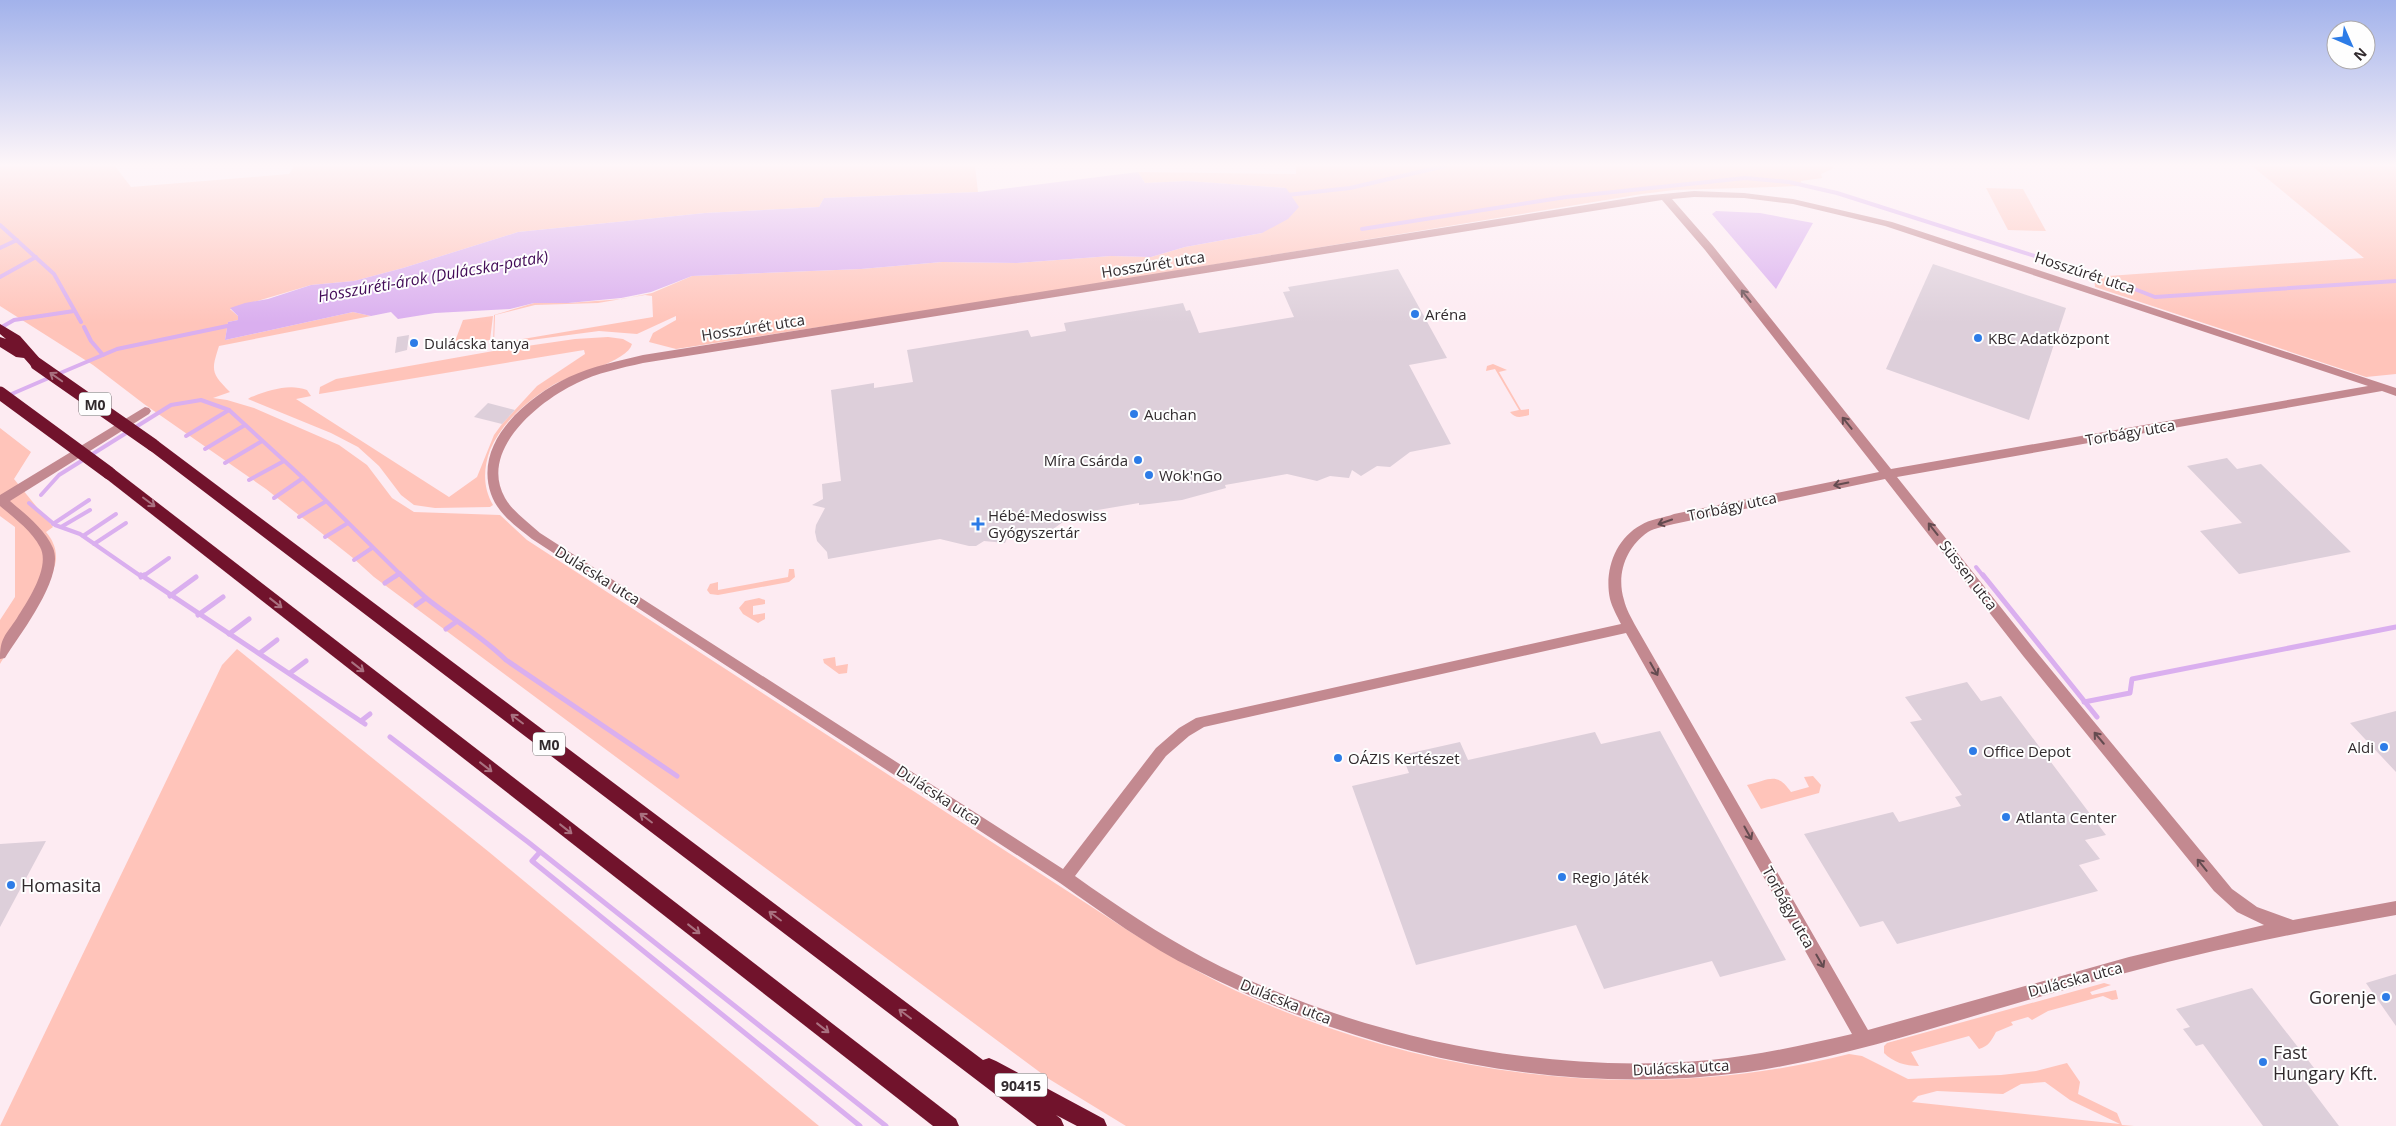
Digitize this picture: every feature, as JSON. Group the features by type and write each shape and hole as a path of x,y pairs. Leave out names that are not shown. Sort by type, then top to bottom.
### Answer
{"highway":[{"path":"0,328 15,339 37,364"},
{"name":"M0","path":"0,341 37,364 153,445 1054,1126"},
{"path":"0,393 110,473 949,1126"},
{"name":"90415","path":"944,1043 1097,1126"}],"street":[{"name":"Hosszúrét utca","path":"619,365 673,354 1014,302 1526,219"},
{"name":"Süssen utca","path":"1683,219 1889,474 2029,653 2219,886 2234,901 2254,915 2294,927"},
{"name":"Hosszúrét utca","path":"1867,219 2188,321 2383,388"},
{"name":"Dulácska utca","path":"619,365 573,380 557,389 529,409 508,432 500,445 494,468 498,495 509,512 552,546 1065,878 1134,927 1191,959 1278,1001 1363,1031 1467,1056 1572,1068 1670,1070 1756,1062 1813,1051 2115,968 2240,938 2396,908"},
{"name":"Torbágy utca","path":"1863,1037 1629,627 1617,600 1615,587 1618,558 1628,543 1645,528 1696,514 1889,474 2396,386"},
{"path":"2383,388 2396,392"},
{"path":"0,654 38,592 48,569 50,558 42,540 0,499 145,411"},
{"path":"1065,878 1161,752 1184,732 1201,722 1629,627"}],"shaded area":[{"path":"0,219 650,219 518,232 403,268 354,281 311,285 230,309 238,316 238,320 228,322 225,340 353,312 371,316 219,346 214,371 230,392 213,398 254,408 339,445 367,465 392,498 414,512 500,515 527,540 1132,933 1236,991 1323,1026 1396,1048 1471,1065 1546,1076 1622,1080 1698,1078 1774,1069 1849,1054 1862,1056 1908,1079 2001,1075 2036,1071 2067,1063 2080,1082 2078,1094 2117,1113 2122,1125 2134,1126 1126,1126 1049,1079 374,577 266,489 144,404 93,365 0,306","holes":["2045,1082 2070,1100 2120,1124 1912,1102 1918,1096 1937,1091 2003,1094 2021,1084"]},
{"path":"1270,219 1493,219 1036,294 676,349 649,342 653,333 676,320 676,316 637,334 599,331 493,345 494,315 534,303 568,303 620,299 598,303 535,305 495,315 494,344 653,317 652,296 645,295 630,298 652,293 692,276 861,269 942,262 1017,263 1111,256 1151,257 1185,247 1262,233"},
{"path":"2002,219 2039,219 2046,231 2008,230"},
{"path":"2316,219 2396,219 2396,374 2366,377 2095,287 2094,277 2364,258"},
{"path":"493,316 490,340 454,344 463,320"},
{"path":"608,337 623,339 632,344 628,351 620,357 598,368 561,381 543,391 516,413 501,430 490,450 485,471 487,492 493,505 490,507 435,508 414,505 401,495 379,466 358,447 331,433 248,399 278,389 293,387 307,390 311,396 296,399 449,497 477,477 494,435 502,424 537,386 585,354 584,350 319,394 320,387 336,379 499,350 575,339"},
{"path":"1493,364 1507,370 1499,372 1521,410 1529,409 1529,415 1516,417 1510,412 1519,410 1495,369 1486,371 1487,366"},
{"path":"0,428 31,452 14,479 53,527 46,532 53,543 56,557 50,580 0,664 0,620 15,597 15,527 0,516"},
{"path":"789,569 794,569 795,577 789,582 718,595 710,594 707,590 710,584 718,582 718,590 788,577"},
{"path":"759,598 765,600 765,604 753,606 753,615 765,613 765,619 758,623 743,614 739,608 745,601"},
{"path":"237,649 489,852 819,1126 0,1126 222,665"},
{"path":"835,657 836,666 848,664 847,673 839,674 824,663 823,659"},
{"path":"1813,776 1821,785 1819,793 1761,809 1747,785 1767,779 1777,779 1786,785 1791,792 1809,787 1804,777"},
{"path":"2104,983 2111,985 2090,992 2092,995 2116,990 2118,999 2112,1000 2103,996 2048,1011 2032,1020 2028,1017 2011,1022 2013,1025 1996,1032 1987,1045 1979,1049 1969,1036 1911,1052 1919,1066 1900,1063 1884,1053 1884,1046 1887,1043"}],"water":[{"path":"650,219 1288,219 1262,233 1185,247 1151,257 1111,256 1017,263 942,262 861,269 692,276 651,292 621,298 568,303 534,303 510,309 435,313 398,319 391,312 371,316 353,312 225,340 228,322 238,320 238,316 230,308 268,299 311,285 354,281 403,268 518,232"},
{"path":"1716,219 1789,219 1813,223 1776,289"}],"building":[{"name":"KBC Adatközpont","path":"1933,264 2066,308 2029,420 1886,369"},
{"name":"Auchan","path":"1398,269 1447,358 1409,365 1451,444 1410,452 1390,467 1377,466 1361,476 1352,470 1349,478 1330,476 1317,481 1287,474 1225,485 1226,488 1182,500 1139,505 1139,503 1074,514 1049,532 1036,530 1018,541 1009,534 1005,543 984,541 976,546 969,546 940,539 828,559 827,552 817,541 816,525 825,508 812,505 823,499 822,484 841,481 831,390 874,383 874,388 913,382 907,350 1028,330 1031,337 1066,331 1064,323 1183,303 1186,311 1190,310 1199,333 1294,317 1283,292 1290,291 1288,287"},
{"path":"409,335 407,350 395,353 397,337"},
{"path":"488,403 515,410 502,424 474,417"},
{"path":"2227,458 2237,469 2261,464 2351,552 2239,574 2200,531 2242,523 2187,466"},
{"name":"Atlanta Center","path":"1967,682 1981,701 2001,696 2106,835 2085,840 2100,859 2079,865 2098,891 1897,944 1883,921 1860,927 1804,834 1893,812 1899,822 1961,806 1955,797 1962,795 1910,722 1922,720 1905,697"},
{"name":"Aldi","path":"2396,711 2396,772 2350,723"},
{"name":"Regio Játék","path":"1660,731 1786,960 1720,977 1712,961 1604,989 1576,925 1416,965 1352,786 1409,773 1402,755 1460,742 1468,760 1595,732 1601,744"},
{"name":"Homasita","path":"46,841 0,927 0,844"},
{"name":"Gorenje","path":"2396,974 2396,1026 2366,983"},
{"name":"Fast Hungary Kft.","path":"2252,988 2321,1077 2305,1081 2339,1126 2263,1126 2203,1044 2196,1046 2183,1029 2190,1027 2176,1009"}],"waterway":[{"path":"1362,229 1429,219"},
{"path":"1917,219 2041,258"},
{"path":"0,225 17,240"},
{"path":"0,248 17,240"},
{"path":"17,240 36,257"},
{"path":"0,277 36,257"},
{"path":"36,257 54,274 81,322"},
{"path":"2114,281 2155,297 2396,281"},
{"path":"0,328 14,320 74,311"},
{"name":"Hosszúréti-árok (Dulácska-patak)","path":"103,355 117,349 232,325"},
{"path":"84,327 91,341 103,355"},
{"name":"Hosszúréti-árok (Dulácska-patak)","path":"58,374 103,355"},
{"name":"Hosszúréti-árok (Dulácska-patak)","path":"7,396 51,377"},
{"path":"41,495 59,475 171,405 201,400 229,410"},
{"path":"186,436 229,410"},
{"path":"229,410 303,478"},
{"path":"205,449 245,425"},
{"path":"225,463 262,441"},
{"path":"249,480 284,461"},
{"path":"274,498 303,478"},
{"path":"303,478 399,573"},
{"path":"53,524 89,500"},
{"path":"299,517 325,502"},
{"path":"29,503 53,524"},
{"path":"61,527 90,510"},
{"path":"83,536 116,514"},
{"path":"94,544 126,523"},
{"path":"325,537 348,523"},
{"path":"53,524 80,534 94,544"},
{"path":"94,544 142,577"},
{"path":"354,560 372,548"},
{"path":"143,576 169,558"},
{"path":"1976,567 1984,577"},
{"path":"395,577 399,573"},
{"path":"399,573 403,577"},
{"path":"385,583 397,575"},
{"path":"401,575 426,598"},
{"path":"1983,575 2085,702"},
{"path":"143,576 171,595"},
{"path":"171,595 196,577"},
{"path":"171,595 200,614"},
{"path":"200,614 223,597"},
{"path":"416,605 426,598"},
{"path":"426,598 487,643 506,660 677,776"},
{"path":"200,614 229,634"},
{"path":"229,634 249,619"},
{"path":"446,629 456,622"},
{"path":"2085,702 2130,693 2132,679 2396,627"},
{"path":"229,634 365,724"},
{"path":"260,653 277,640"},
{"path":"290,673 306,661"},
{"path":"2085,702 2097,717"},
{"path":"361,721 370,714"},
{"path":"390,737 528,842 886,1126"},
{"path":"540,852 532,861 860,1126"}],"place":[{"name":"Aréna","path":"1415,314"},
{"name":"KBC Adatközpont","path":"1978,338"},
{"name":"Dulácska tanya","path":"414,343"},
{"name":"Auchan","path":"1134,414"},
{"name":"Míra Csárda","path":"1138,460"},
{"name":"Wok'nGo","path":"1149,475"},
{"name":"Hébé-Medoswiss Gyógyszertár","path":"978,524"},
{"name":"Aldi","path":"2384,747"},
{"name":"Office Depot","path":"1973,751"},
{"name":"OÁZIS Kertészet","path":"1338,758"},
{"name":"Atlanta Center","path":"2006,817"},
{"name":"Regio Játék","path":"1562,877"},
{"name":"Homasita","path":"11,885"},
{"name":"Gorenje","path":"2386,997"},
{"name":"Fast Hungary Kft.","path":"2263,1062"}]}
